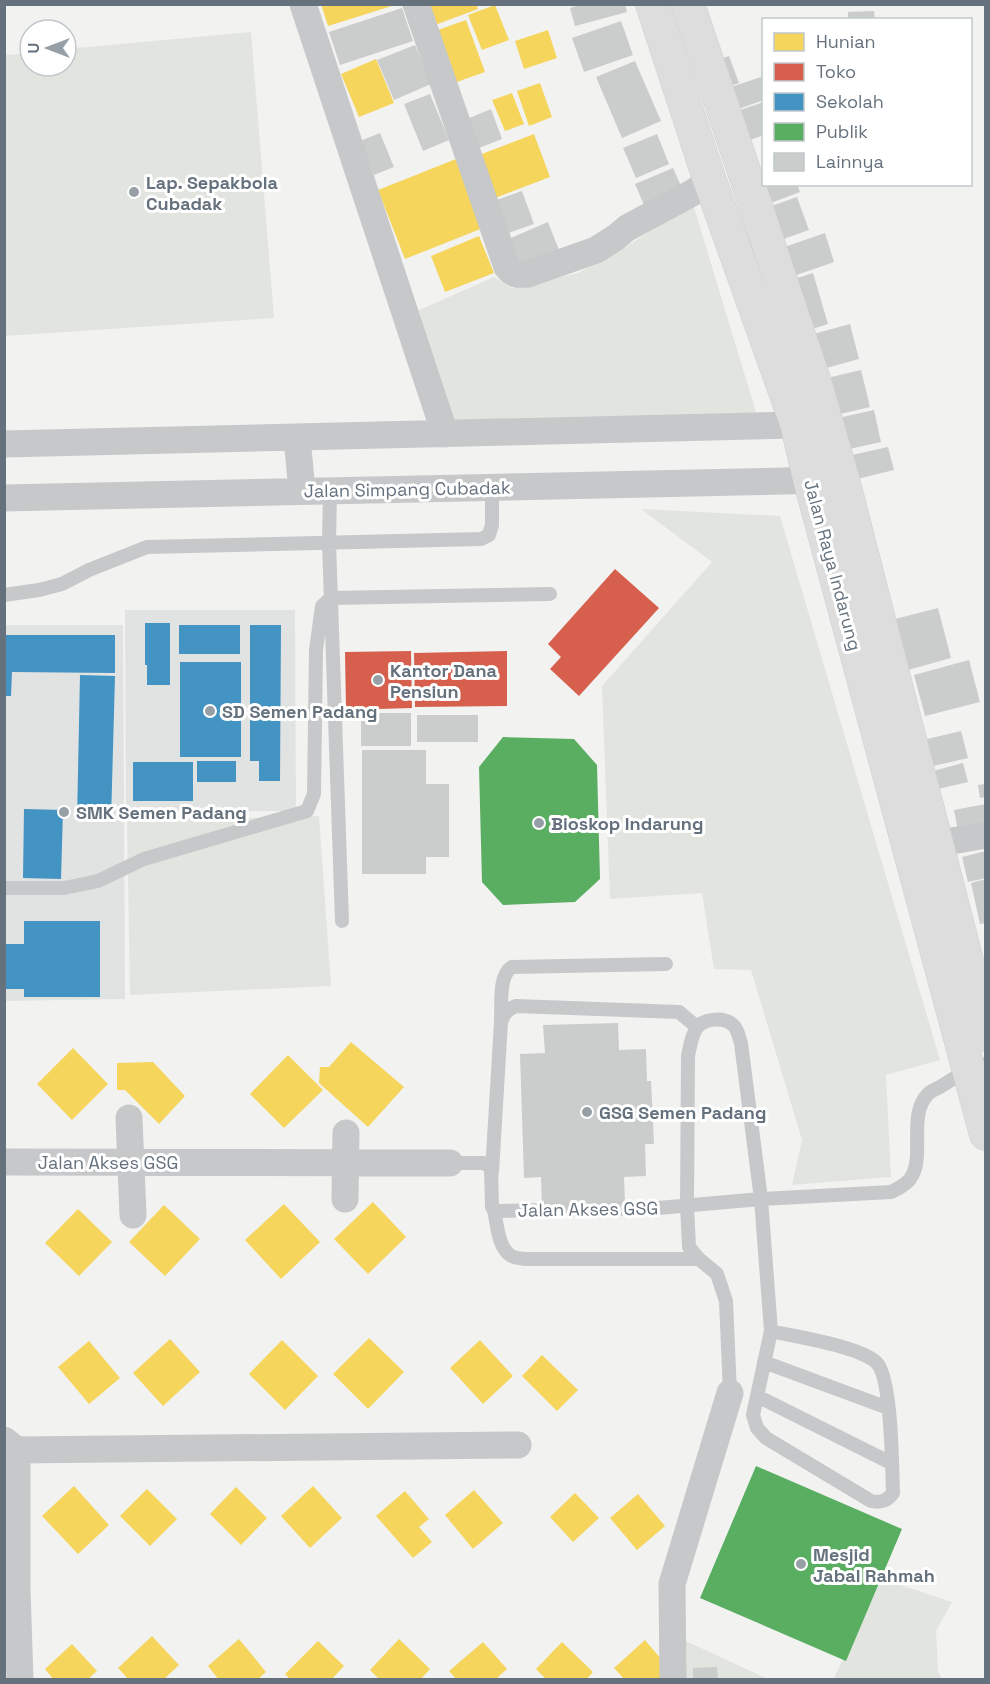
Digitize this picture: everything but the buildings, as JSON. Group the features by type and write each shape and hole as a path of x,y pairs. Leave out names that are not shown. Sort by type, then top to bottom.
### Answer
{"highway":[{"name":"Jalan Raya Indarung","path":"652,4 710,181 797,425 810,481 977,1066 986,1134"},
{"name":"Jalan Raya Indarung","path":"688,4 815,383 843,480 986,1035"}],"street":[{"path":"303,4 445,434"},
{"path":"416,4 511,273 528,274 596,250 627,228 710,181"},
{"path":"4,444 797,425 830,438"},
{"path":"297,438 302,491"},
{"name":"Jalan Simpang Cubadak","path":"4,498 843,480"},
{"path":"935,844 986,836"},
{"path":"129,1118 133,1215"},
{"path":"345,1199 346,1133"},
{"name":"Jalan Akses GSG","path":"4,1162 450,1163"},
{"path":"673,1680 672,1584 730,1393"},
{"path":"20,1680 11,1445 518,1445"}],"lane":[{"path":"4,595 62,584 89,570 147,548 481,539 489,535 492,525 492,487"},
{"path":"330,490 329,543 342,921"},
{"path":"4,888 64,888 98,881 144,859 307,811 314,794 316,650 322,606 331,598 550,594"},
{"path":"492,1172 503,977 506,970 512,967 666,964"},
{"path":"501,1022 508,1009 516,1006 679,1012 697,1027"},
{"path":"730,1393 726,1301 717,1274 689,1247 688,1056 697,1027 707,1021 721,1019 730,1023 736,1028 741,1043 761,1199 771,1331 753,1415 757,1428 766,1438 871,1501 878,1502 889,1498 893,1493 887,1387 879,1364 849,1349 771,1331"},
{"name":"Jalan Akses GSG","path":"450,1163 483,1163 491,1167 494,1210 499,1211 658,1208 761,1199 891,1192 910,1179 916,1167 918,1114 928,1094 977,1066"},
{"path":"494,1210 502,1245 513,1257 524,1259 699,1259"},
{"path":"764,1362 888,1408"},
{"path":"757,1396 891,1463"}],"shaded area":[{"name":"Lap. Sepakbola Cubadak","path":"251,32 274,318 5,336 5,55 18,54 18,78 78,78 78,48"},
{"path":"693,204 762,432 454,437 415,312 494,277 512,288 578,273 627,246"},
{"path":"641,509 780,516 940,1060 886,1075 891,1177 792,1185 802,1140 751,970 714,969 702,893 610,899 602,686 712,562"},
{"name":"SD Semen Padang","path":"125,610 295,610 296,811 126,811"},
{"name":"SMK Semen Padang","path":"4,625 123,625 125,999 5,1001"},
{"path":"319,816 331,986 130,995 127,821"},
{"path":"882,1579 952,1602 936,1631 938,1672 942,1679 833,1680"},
{"path":"675,1636 768,1679 675,1680"}],"place":[{"name":"Lap. Sepakbola Cubadak","path":"134,192"},
{"name":"Kantor Dana Pensiun","path":"378,680"},
{"name":"SD Semen Padang","path":"210,711"},
{"name":"SMK Semen Padang","path":"64,812"},
{"name":"Bioskop Indarung","path":"539,823"},
{"name":"GSG Semen Padang","path":"587,1112"},
{"name":"Mesjid Jabal Rahmah","path":"801,1564"}]}
